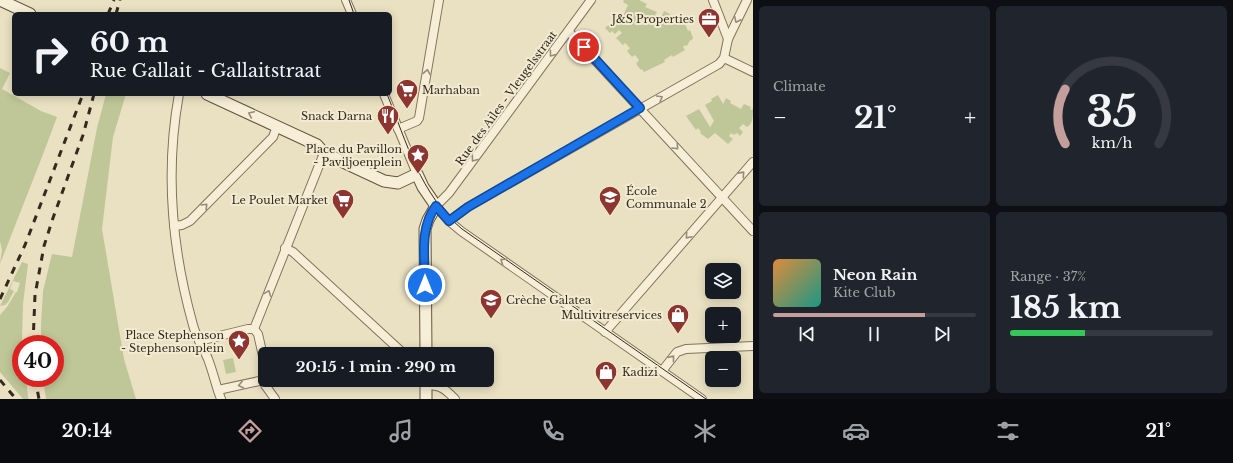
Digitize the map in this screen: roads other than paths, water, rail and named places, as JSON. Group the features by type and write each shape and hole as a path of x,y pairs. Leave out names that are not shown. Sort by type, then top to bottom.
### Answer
{"street":[{"path":"0,0 26,12"},
{"path":"346,0 351,12"},
{"path":"398,129 417,121 419,118 439,0"},
{"name":"Rue des Ailes - Vleugelsstraat","path":"436,206 449,193 569,32 591,0"},
{"path":"713,0 728,39"},
{"path":"449,221 468,207 719,64 724,58 728,39 747,0"},
{"path":"569,32 753,231"},
{"path":"724,58 753,72"},
{"path":"179,96 173,154 172,183 174,226 179,265 193,327 208,359 221,399"},
{"path":"211,96 317,145 324,153 384,181 398,183 417,174"},
{"path":"385,96 423,187 436,206 449,221 465,234 702,399"},
{"path":"174,226 182,225 190,221 273,137 277,126"},
{"path":"254,329 324,153"},
{"path":"605,332 753,162"},
{"path":"426,347 425,229 436,206"},
{"path":"285,248 293,252 396,347"},
{"path":"199,341 254,329"},
{"path":"254,329 258,334 261,347"},
{"path":"662,371 677,352 686,349 753,346"},
{"path":"218,390 258,380"},
{"path":"266,387 275,399"},
{"path":"426,387 426,399"},
{"path":"440,387 455,399"}],"tram line":[{"path":"349,0 353,12"},
{"path":"388,96 408,149 425,184 435,200 462,229 706,399"}],"railway":[{"path":"109,12 114,0"},
{"path":"117,12 120,0"},
{"path":"0,299 25,245 82,96"},
{"path":"33,335 35,295 44,246 83,135 93,96"},
{"path":"0,380 16,399"},
{"path":"37,387 39,399"}],"place":[{"name":"J&S Properties","path":"709,38"},
{"name":"Marhaban","path":"407,110"},
{"name":"Snack Darna","path":"388,136"},
{"name":"Place du Pavillon - Paviljoenplein","path":"418,174"},
{"name":"École Communale 2","path":"610,216"},
{"name":"Le Poulet Market","path":"343,220"},
{"name":"Crèche Galatea","path":"491,320"},
{"name":"Multivitreservices","path":"678,334"},
{"name":"Place Stephenson - Stephensonplein","path":"239,360"},
{"name":"Kadizi","path":"606,392"}]}
